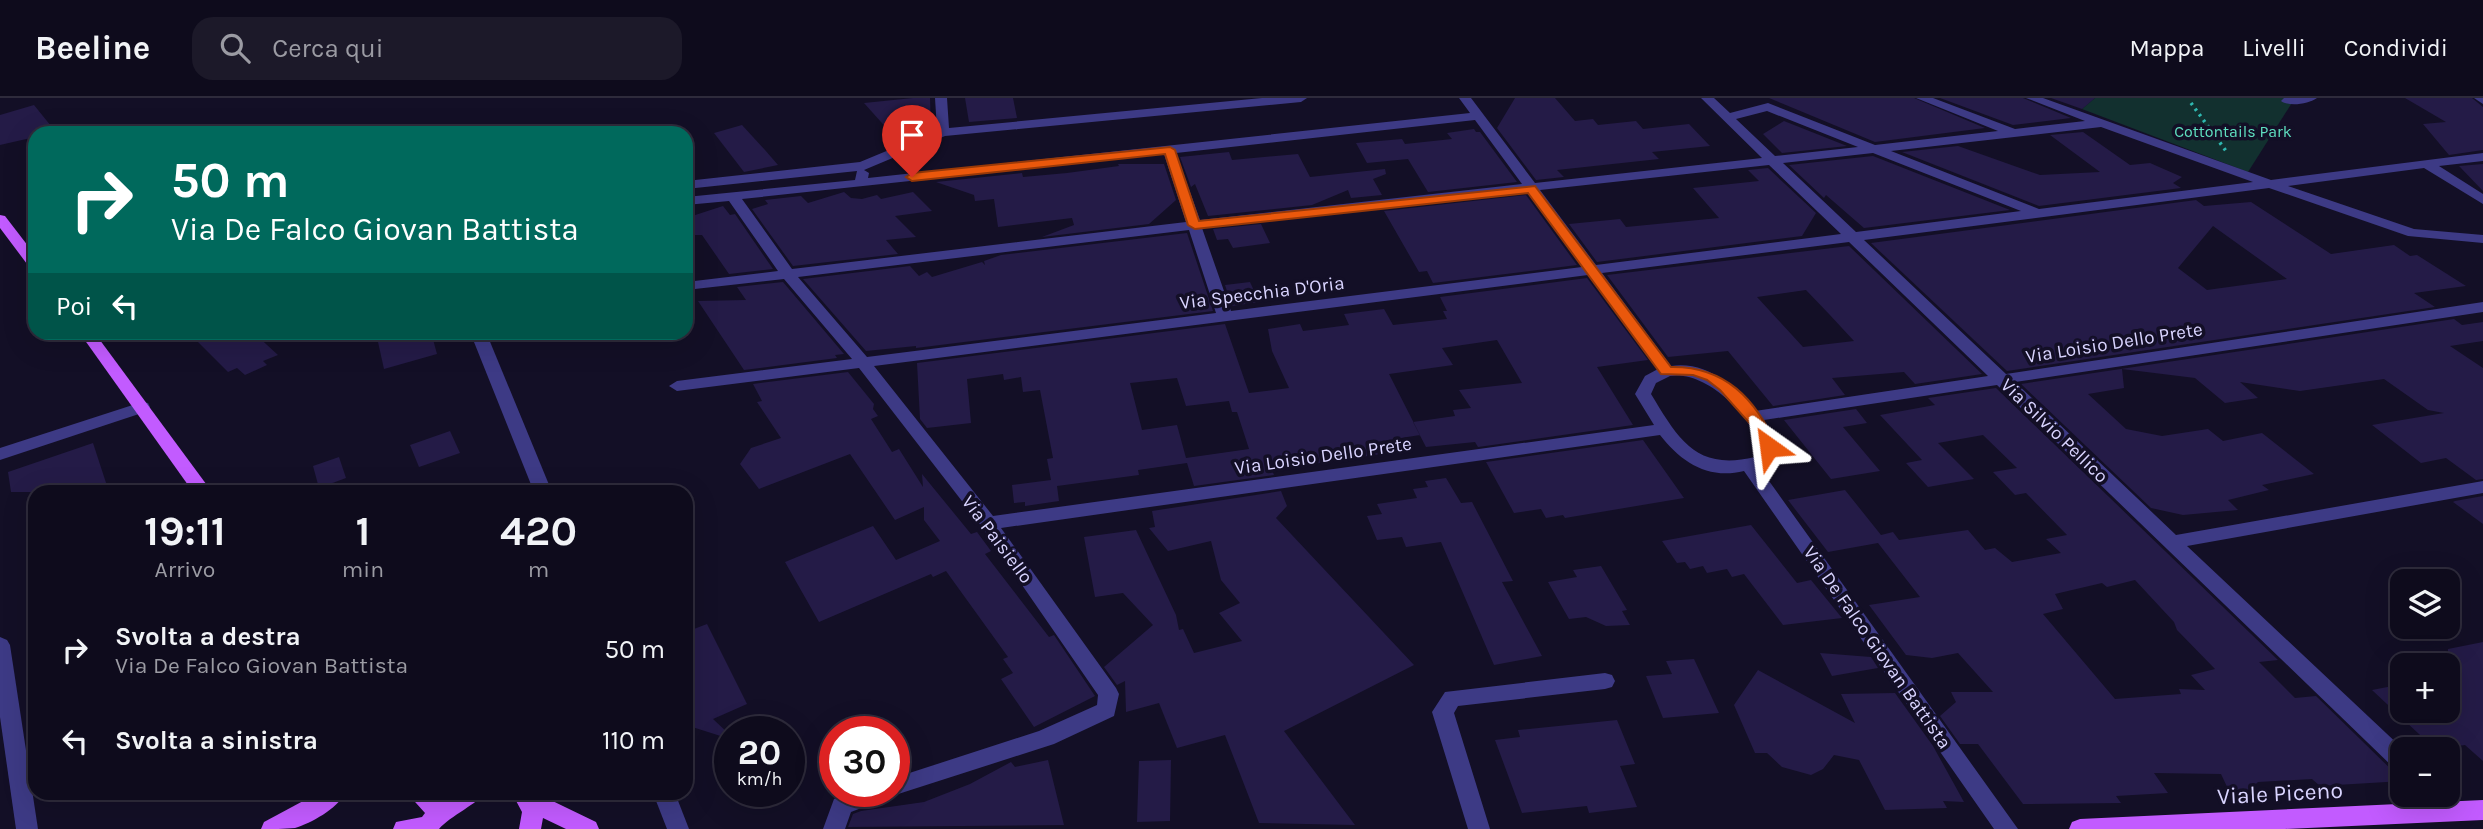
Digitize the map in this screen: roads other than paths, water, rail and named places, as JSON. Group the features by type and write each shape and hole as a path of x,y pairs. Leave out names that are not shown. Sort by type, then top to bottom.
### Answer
{"main road":[{"path":"0,219 28,256"},
{"path":"92,340 198,485"},
{"path":"272,829 325,800"},
{"path":"421,800 431,822"},
{"path":"404,829 431,822 463,800"},
{"path":"526,800 533,812 530,829"},
{"path":"532,800 588,829"},
{"name":"Viale Piceno","path":"2080,829 2483,810"}],"street":[{"path":"941,98 943,132"},
{"path":"1149,98 1154,112"},
{"path":"693,184 863,166 943,132 1301,98"},
{"path":"1465,98 1667,371"},
{"name":"Via Silvio Pellico","path":"1707,98 2390,751"},
{"path":"1922,98 2016,133"},
{"path":"2032,98 2268,184 2413,233 2483,239"},
{"path":"2287,101 2311,98"},
{"path":"1727,117 1768,107 2040,214"},
{"path":"693,200 1478,116"},
{"path":"693,285 1195,225 2105,123"},
{"path":"1170,150 1225,316"},
{"name":"Via Specchia D'Oria","path":"677,386 2483,158"},
{"path":"2428,165 2483,200"},
{"path":"861,183 863,166"},
{"name":"Via Paisiello","path":"733,196 788,274 863,362 988,523 1110,694 1107,710 1046,738 910,782"},
{"name":"Via Loisio Dello Prete","path":"1751,417 2483,307"},
{"path":"481,340 539,485"},
{"path":"1667,371 1694,371 1712,377 1725,386 1751,417 1760,425 1769,447 1768,455 1762,461 1727,470 1702,464 1679,451 1643,394 1645,384 1667,371"},
{"path":"0,454 142,407"},
{"name":"Via Loisio Dello Prete","path":"988,523 1664,429"},
{"name":"Via De Falco Giovan Battista","path":"1749,466 2007,829"},
{"path":"2171,542 2483,487"},
{"path":"0,645 27,829"},
{"path":"1479,829 1443,712 1452,698 1605,681"},
{"path":"667,800 678,829"},
{"path":"834,829 842,807"},
{"path":"2449,807 2454,812"}],"park label":[{"name":"Cottontails Park","path":"2233,131"}]}
